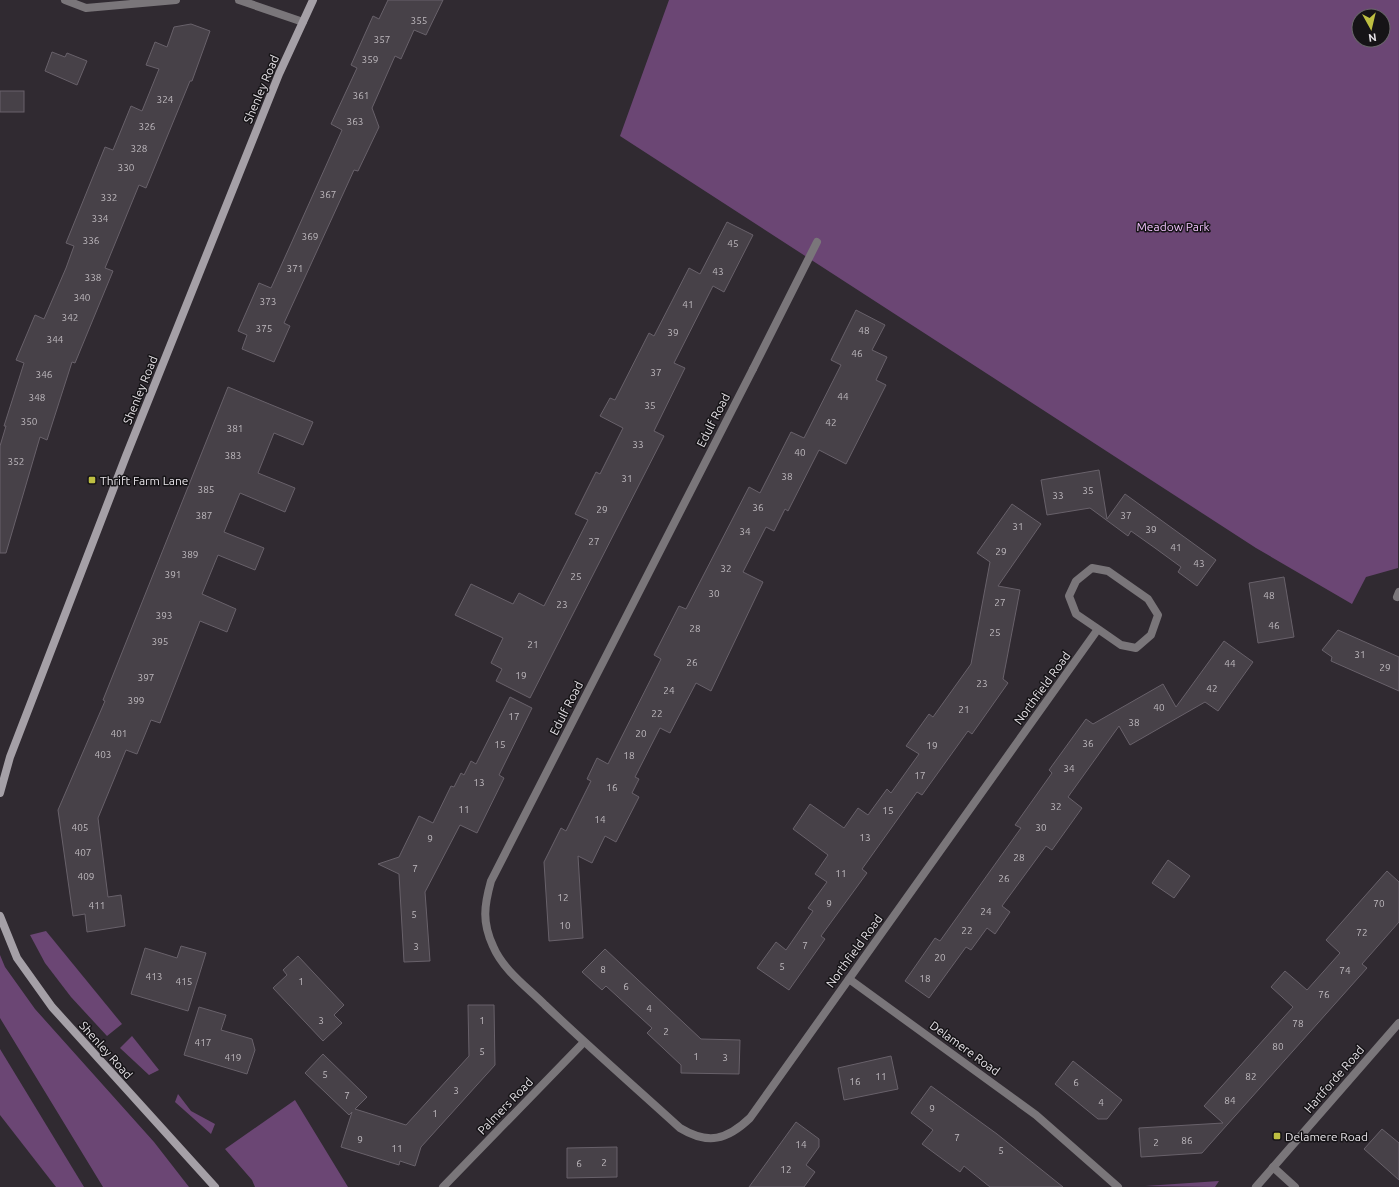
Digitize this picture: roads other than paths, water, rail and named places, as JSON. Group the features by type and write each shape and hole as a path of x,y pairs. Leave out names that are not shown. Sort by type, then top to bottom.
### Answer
{"main road":[{"name":"Shenley Road","path":"0,793 10,757 126,456 280,74 313,0"},
{"name":"Shenley Road","path":"0,916 17,958 52,1007 215,1187"}],"street":[{"path":"65,0 86,8 176,0"},
{"path":"239,0 303,22"},
{"name":"Edulf Road","path":"584,1042 505,967 493,947 485,923 485,903 491,881 817,242"},
{"path":"1092,568 1108,571 1148,599 1158,615 1151,635 1136,648 1121,645 1098,629 1076,614 1069,596 1076,581 1092,568"},
{"name":"Northfield Road","path":"584,1042 680,1128 694,1136 711,1138 726,1135 738,1130 750,1118 1098,629"},
{"name":"Delamere Road","path":"849,979 1036,1115 1118,1187"},
{"name":"Hartforde Road","path":"1256,1187 1399,1023"},
{"name":"Palmers Road","path":"443,1187 584,1042"},
{"path":"1273,1167 1295,1187"}],"place":[{"name":"Thrift Farm Lane","path":"92,480"},
{"name":"Delamere Road","path":"1277,1136"}],"park label":[{"name":"Meadow Park","path":"1173,226"}]}
